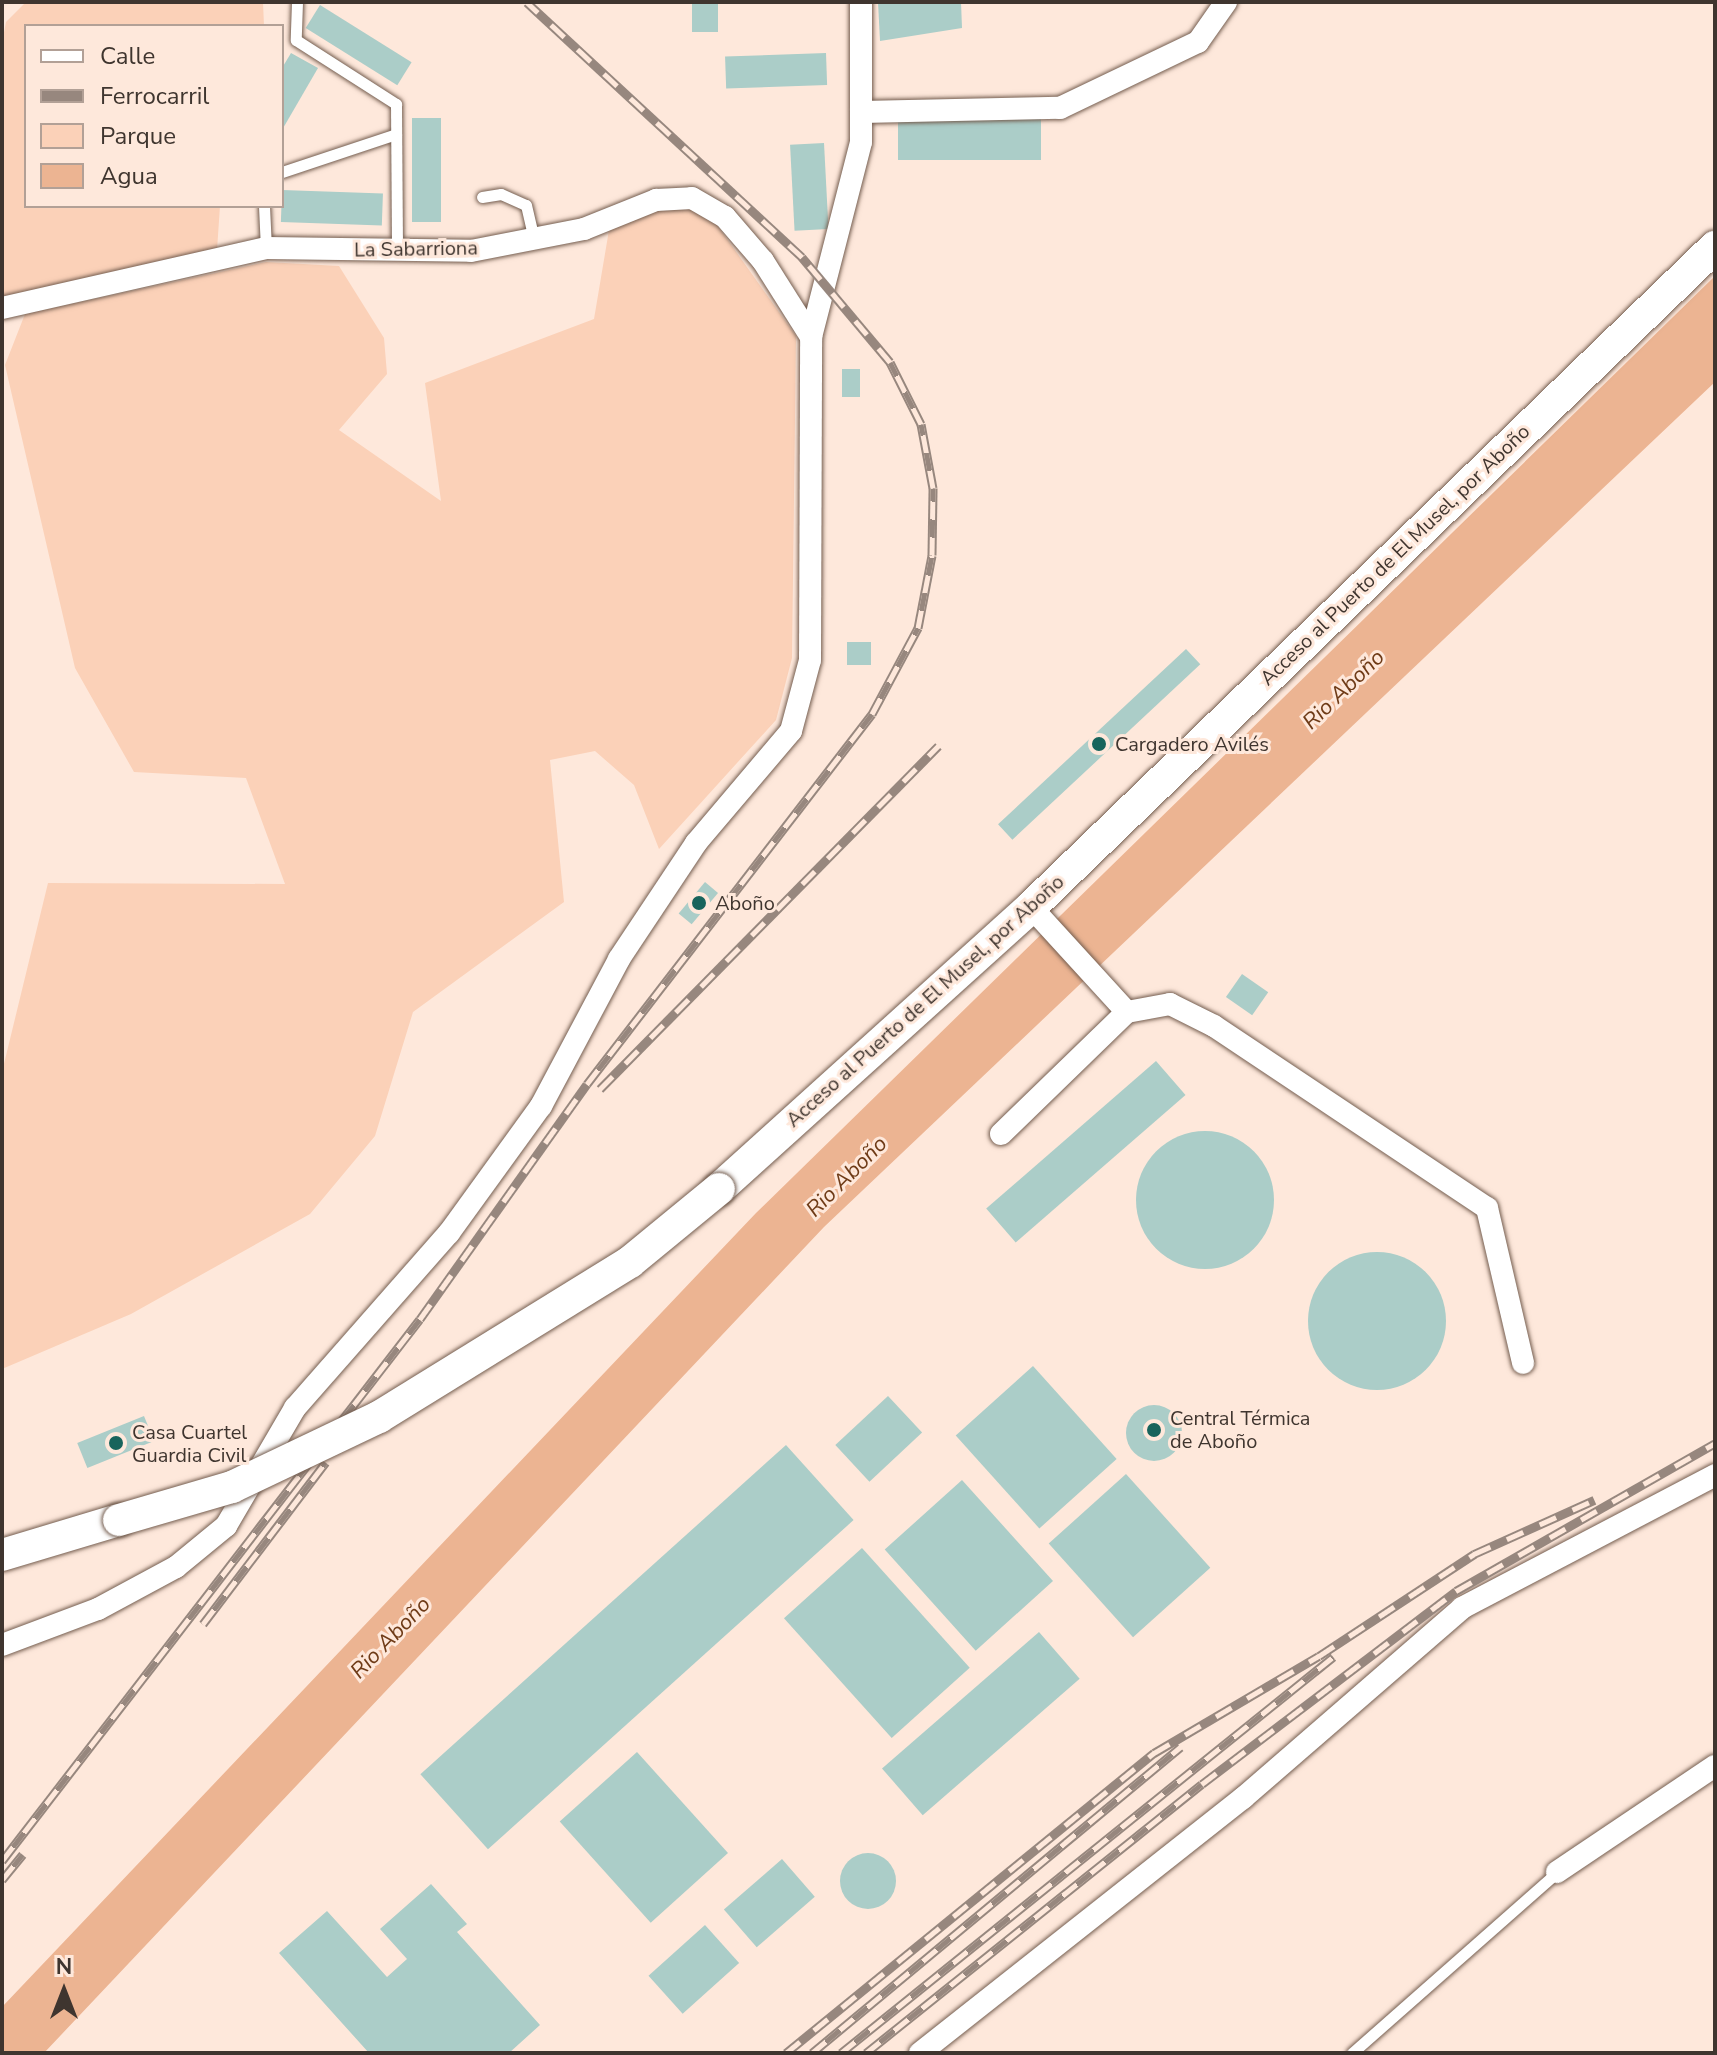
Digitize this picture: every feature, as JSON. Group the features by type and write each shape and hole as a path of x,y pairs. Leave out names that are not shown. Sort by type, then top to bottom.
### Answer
{"street":[{"path":"2,1645 98,1609 176,1567 226,1526 295,1408 449,1233 541,1106 619,959 696,843 791,731 810,660 811,337 861,142 861,2"},
{"path":"861,112 1060,108 1198,42 1226,2"},
{"name":"La Sabarriona","path":"2,308 266,248 397,253 471,251 584,229 656,200 692,198 725,217 763,261 811,337"},
{"name":"Acceso al Puerto de El Musel, por Aboño","path":"2,1555 232,1487 379,1417 630,1262 719,1189 1037,912 1715,247"},
{"path":"1037,912 1127,1012"},
{"path":"1001,1134 1127,1012 1170,1004 1214,1026 1487,1208 1523,1363"},
{"path":"920,2053 1243,1798 1462,1608 1715,1475"},
{"path":"1557,1872 1715,1766"}],"lane":[{"path":"297,2 296,40 396,104 397,253"},
{"path":"284,171 396,134"},
{"path":"482,197 501,194 526,205 534,239"},
{"path":"264,208 266,248"},
{"path":"1352,2053 1557,1872"}],"green space":[{"path":"26,2 263,2 264,24 24,24 24,208 220,208 217,250 2,298 2,43 6,22"},
{"path":"694,208 717,225 796,336 792,658 776,720 659,849 634,785 595,751 550,760 564,902 413,1012 375,1136 310,1214 131,1314 2,1369 2,1072 48,883 285,884 246,778 134,772 75,668 5,365 25,314 266,262 339,266 384,338 387,374 339,430 441,501 425,383 594,319 609,230 658,209"}],"water":[{"name":"Rio Aboño","path":"1715,276 1715,382 824,1227 44,2053 2,2053 2,2007 756,1213"}],"building":[{"path":"692,2 718,2 718,32 692,32"},
{"path":"878,2 961,2 962,28 880,41"},
{"path":"320,5 412,62 397,85 306,28"},
{"path":"291,53 318,68 284,127 284,65"},
{"path":"826,53 827,85 726,89 725,57"},
{"path":"412,118 441,118 441,222 412,222"},
{"path":"898,119 1041,119 1041,160 898,160"},
{"path":"824,143 829,229 795,231 790,145"},
{"path":"284,190 383,194 382,226 281,222"},
{"path":"842,369 860,369 860,397 842,397"},
{"path":"847,642 871,642 871,665 847,665"},
{"name":"Cargadero Avilés","path":"1186,649 1200,664 1012,840 998,824"},
{"name":"Aboño","path":"705,882 718,893 692,924 679,913"},
{"path":"1242,974 1268,992 1252,1015 1226,997"},
{"path":"1156,1061 1186,1095 1016,1243 986,1209"},
{"path":"1205,1131 1232,1136 1254,1151 1269,1173 1274,1200 1269,1227 1254,1249 1232,1264 1205,1269 1178,1264 1156,1249 1141,1227 1136,1200 1141,1173 1156,1151 1178,1136"},
{"path":"1377,1252 1404,1257 1426,1272 1441,1294 1446,1321 1441,1348 1426,1370 1404,1385 1377,1390 1350,1385 1328,1370 1313,1348 1308,1321 1313,1294 1328,1272 1350,1257"},
{"path":"1033,1366 1117,1459 1039,1528 956,1436"},
{"path":"888,1396 922,1433 869,1482 835,1445"},
{"name":"Central Térmica de Aboño","path":"1154,1405 1174,1413 1182,1433 1174,1453 1154,1461 1134,1453 1126,1433 1134,1413"},
{"name":"Casa Cuartel Guardia Civil","path":"144,1416 154,1441 87,1468 77,1443"},
{"path":"786,1445 854,1520 488,1849 420,1774"},
{"path":"1126,1474 1210,1568 1133,1637 1049,1544"},
{"path":"962,1480 1053,1581 976,1651 885,1550"},
{"path":"862,1548 970,1668 892,1738 784,1618"},
{"path":"1039,1632 1080,1679 923,1815 882,1768"},
{"path":"637,1752 728,1853 651,1923 560,1822"},
{"path":"868,1853 888,1861 896,1881 888,1901 868,1909 848,1901 840,1881 848,1861"},
{"path":"782,1859 815,1897 757,1947 724,1910"},
{"path":"431,1884 467,1924 457,1932 540,2025 509,2053 369,2053 279,1953 327,1911 387,1977 407,1959 380,1929"},
{"path":"705,1925 739,1963 683,2014 649,1976"}],"railway":[{"path":"2,1861 420,1319 587,1084 872,714 918,628 932,555 933,488 921,424 890,362 802,257 527,2"},
{"path":"600,1089 938,746"},
{"path":"866,2053 1202,1784 1456,1591 1715,1443"},
{"path":"203,1624 326,1462"},
{"path":"786,2053 1154,1753 1319,1656 1474,1554 1594,1500"},
{"path":"841,2053 1333,1657"},
{"path":"812,2053 1181,1747"},
{"path":"2,1880 23,1854"}],"place":[{"name":"Cargadero Avilés","path":"1099,744"},
{"name":"Aboño","path":"699,903"},
{"name":"Central Térmica de Aboño","path":"1154,1430"},
{"name":"Casa Cuartel Guardia Civil","path":"116,1443"}]}
